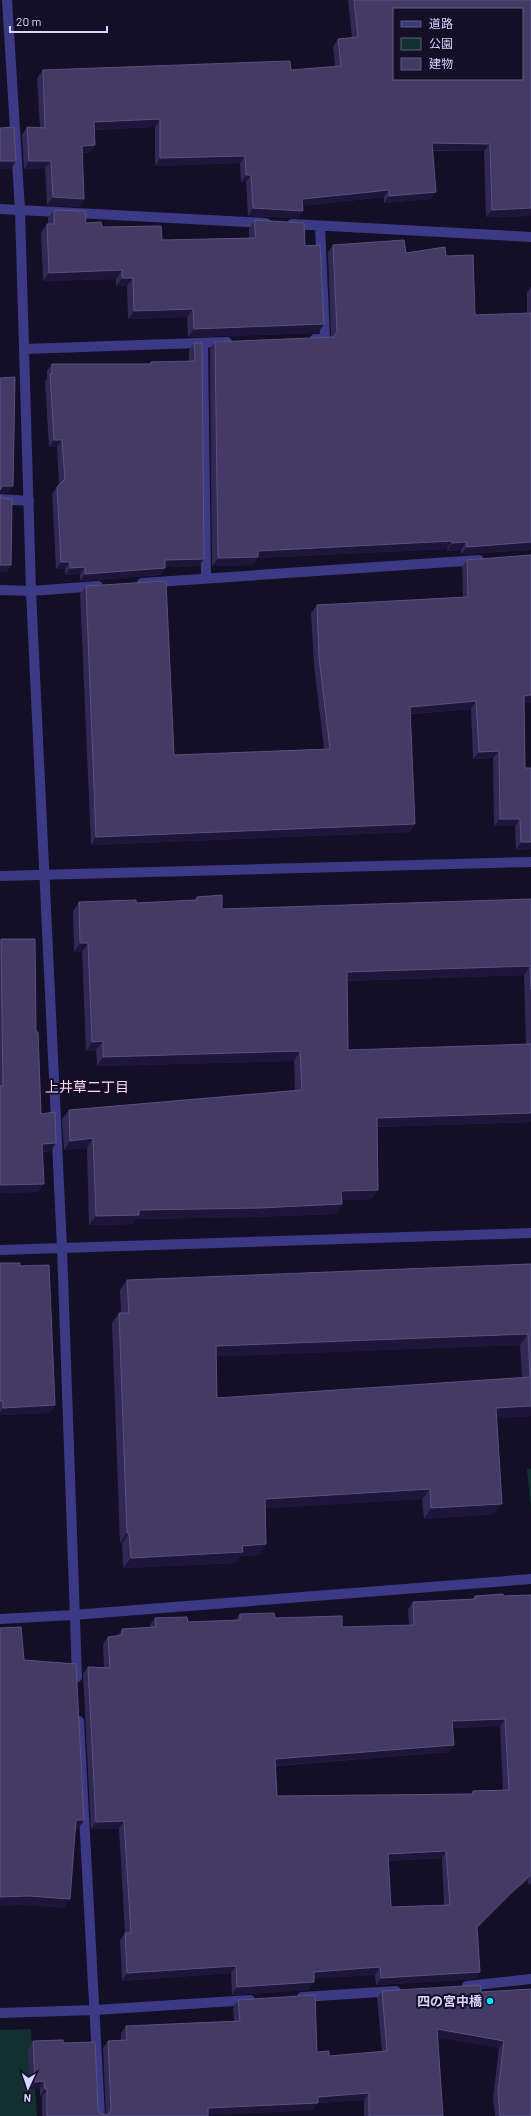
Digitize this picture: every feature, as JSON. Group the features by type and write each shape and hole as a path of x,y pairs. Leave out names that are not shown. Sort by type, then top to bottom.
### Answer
{"street":[{"path":"7,0 20,210 31,591 62,1248 73,1615 77,1686"},
{"path":"0,209 531,237"},
{"path":"302,340 325,339 320,226"},
{"path":"25,349 241,342"},
{"path":"203,343 206,578"},
{"path":"0,499 29,501"},
{"path":"134,583 493,559"},
{"path":"0,590 31,591 110,585"},
{"path":"0,876 531,862"},
{"path":"0,1250 531,1233"},
{"path":"0,1619 73,1615 531,1579"},
{"path":"78,1710 100,2116"},
{"path":"456,1987 531,1979"},
{"path":"291,1997 409,1990"},
{"path":"0,2013 95,2010 260,1999"}],"green space":[{"path":"527,1469 531,1469 531,1511"},
{"path":"31,2029 37,2116 0,2116 0,2030"}],"building":[{"path":"354,0 531,0 531,208 492,210 490,144 432,143 436,192 389,196 389,190 302,199 303,211 253,208 251,175 246,175 245,156 160,158 160,119 94,122 95,145 82,146 84,199 53,197 51,161 29,161 27,127 45,128 43,70 290,61 291,70 341,66 338,39 358,37"},
{"path":"14,127 16,161 0,161 0,128"},
{"path":"54,210 85,211 86,223 101,222 102,227 161,226 162,240 256,238 254,220 304,223 305,246 320,245 324,324 194,329 193,309 134,311 133,278 122,278 122,270 49,273 47,224 54,224"},
{"path":"404,240 406,253 445,247 446,256 473,255 475,315 531,313 531,542 467,547 466,542 452,543 452,541 258,551 258,557 218,558 215,342 334,337 337,331 333,245"},
{"path":"194,343 202,343 204,559 165,560 165,568 85,574 85,567 70,568 70,562 61,562 57,487 65,479 62,440 54,440 50,374 52,374 52,364 151,364 151,362 195,361"},
{"path":"15,377 13,486 2,486 0,490 0,378"},
{"path":"0,495 1,498 12,499 11,565 0,565"},
{"path":"531,555 531,695 524,696 525,768 531,768 531,842 521,842 520,819 500,819 499,751 479,752 476,701 410,707 415,824 96,837 86,586 166,581 174,755 330,749 319,657 317,605 468,597 467,560"},
{"path":"222,895 222,909 531,899 531,990 530,966 347,972 348,1050 531,1044 531,1113 377,1118 378,1190 341,1191 342,1204 260,1208 139,1210 139,1215 96,1216 93,1138 70,1141 69,1110 302,1090 300,1051 103,1057 103,1041 92,1042 88,943 80,943 79,902 136,900 136,903 197,900 197,897"},
{"path":"1,939 35,939 36,1032 38,1032 41,1114 55,1112 56,1143 42,1144 44,1184 0,1185 0,1086 3,1086"},
{"path":"0,1263 20,1263 20,1266 49,1265 55,1405 3,1408 3,1401 0,1401"},
{"path":"531,1264 531,1406 496,1408 502,1504 431,1508 430,1489 265,1499 266,1544 242,1546 243,1552 131,1558 129,1533 127,1533 119,1313 129,1313 127,1280","holes":["528,1334 530,1377 217,1398 216,1346"]},
{"path":"503,1594 503,1596 531,1595 531,1875 477,1927 480,1972 381,1978 380,1967 314,1972 314,1982 237,1987 236,1966 127,1973 125,1933 131,1933 124,1821 96,1822 88,1667 110,1668 108,1637 122,1635 122,1629 156,1627 155,1618 187,1617 188,1622 240,1620 240,1614 274,1613 275,1618 342,1616 342,1627 414,1625 413,1602 475,1599 475,1596","holes":["505,1719 509,1790 473,1791 473,1794 277,1796 275,1759 454,1745 452,1721","446,1851 450,1905 391,1907 388,1854"]},
{"path":"21,1627 24,1660 76,1664 84,1820 76,1820 70,1899 29,1896 0,1897 0,1628"},
{"path":"480,1985 481,1992 531,1989 531,2116 500,2116 498,2092 504,2041 437,2029 443,2116 369,2116 369,2093 318,2097 318,2103 208,2108 208,2116 47,2116 47,2089 45,2089 44,2081 35,2082 33,2041 63,2040 63,2043 95,2042 98,2109 100,2113 105,2115 109,2114 111,2109 108,2041 127,2040 126,2026 240,2021 238,2000 315,1995 317,2052 329,2051 329,2056 387,2051 382,1991"}],"place":[{"name":"四の宮中橋","path":"490,2001"}],"district":[{"name":"上井草二丁目","path":"87,1087"}]}
